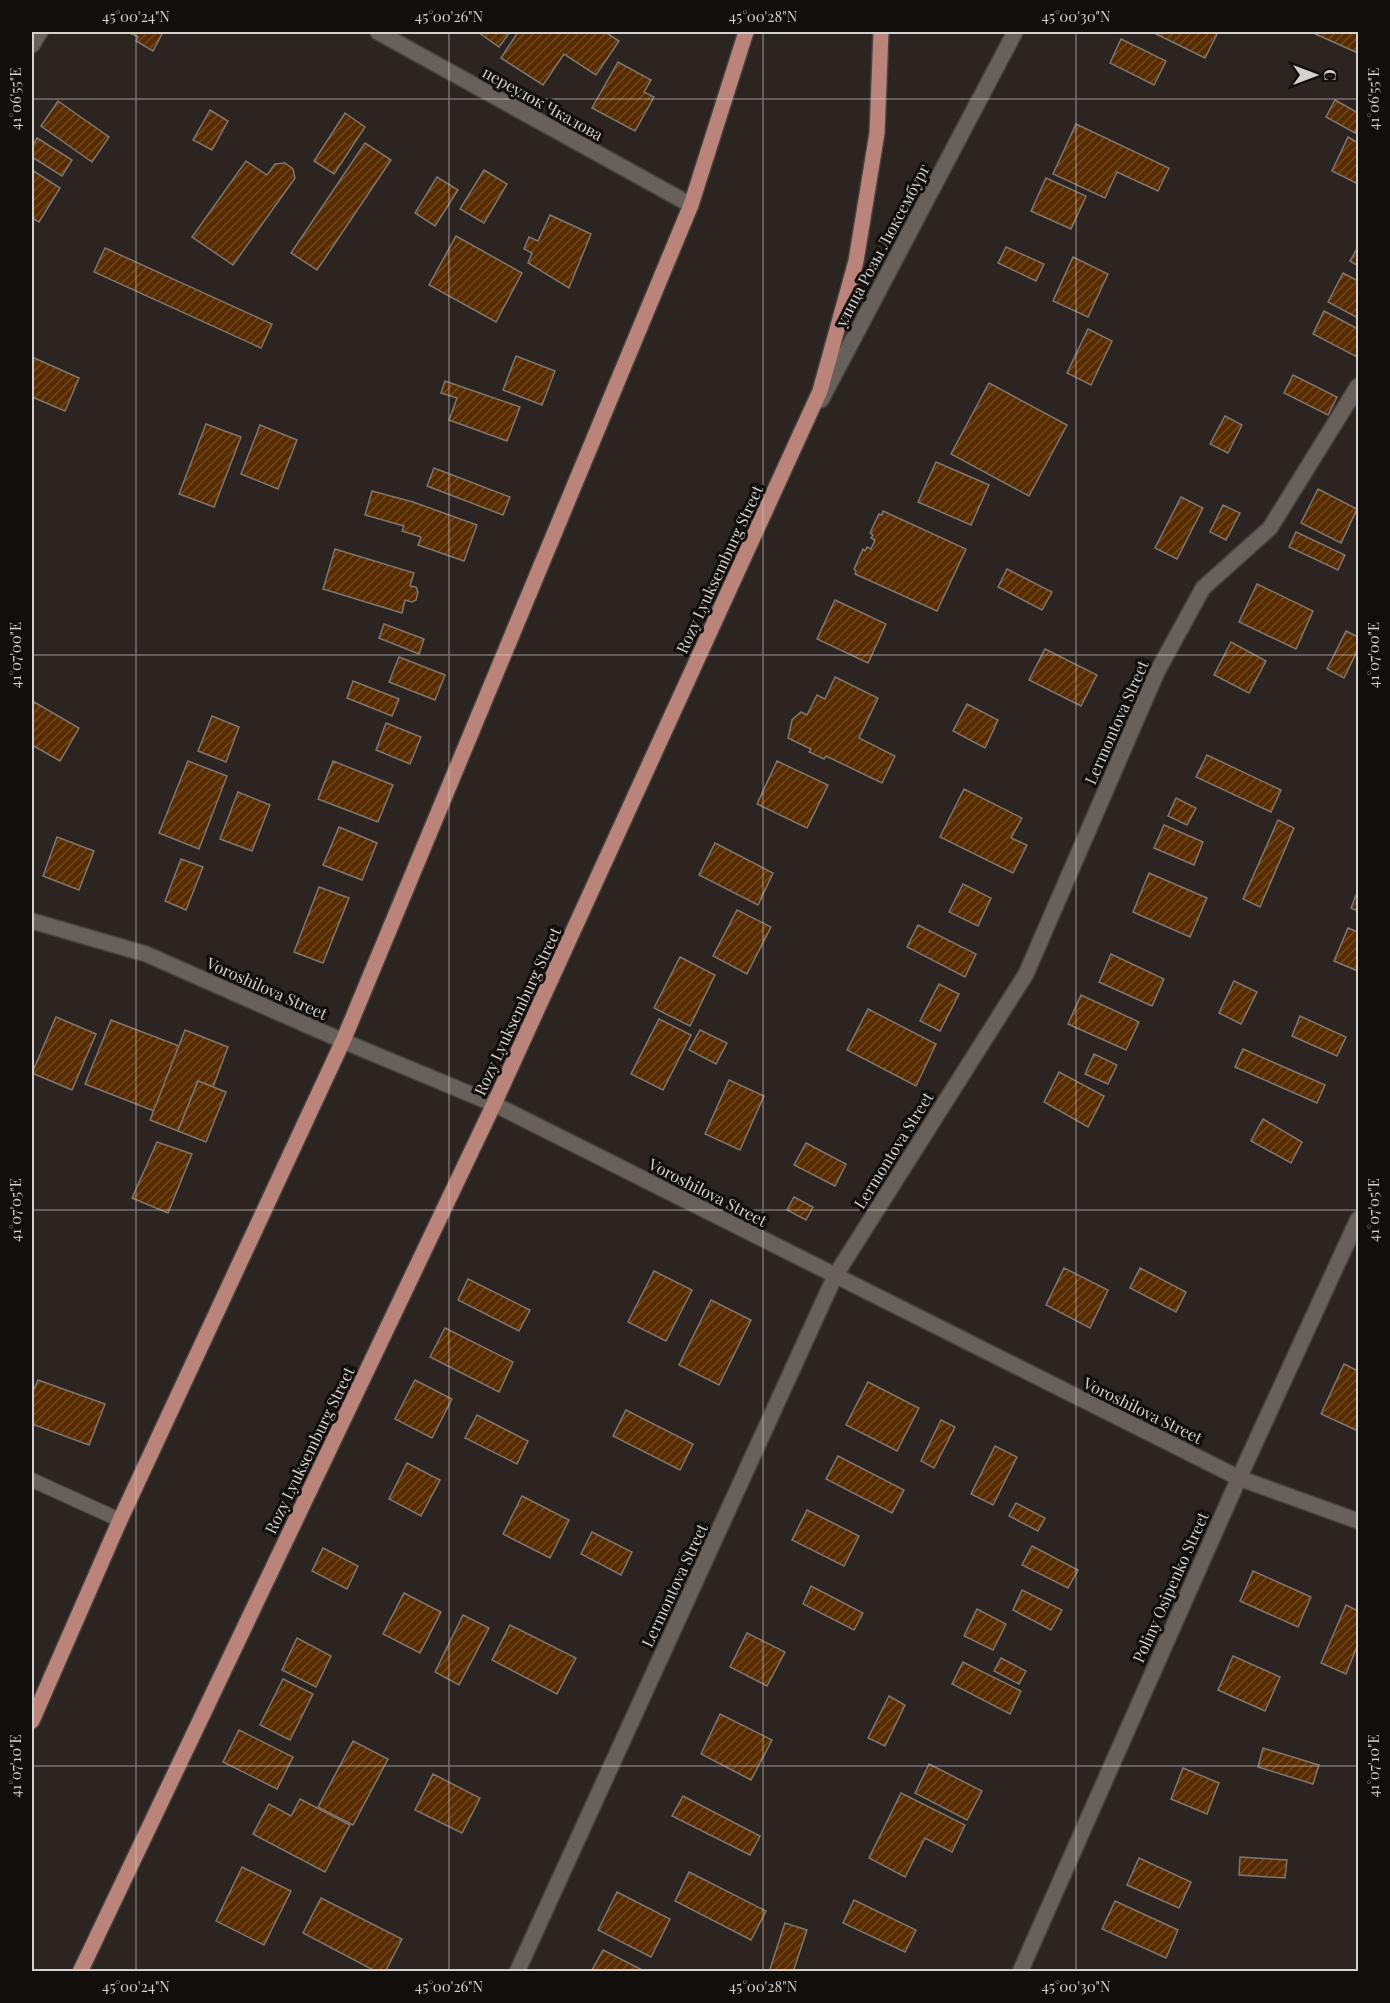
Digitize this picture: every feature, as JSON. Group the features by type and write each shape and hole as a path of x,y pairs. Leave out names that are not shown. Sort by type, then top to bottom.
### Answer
{"main road":[{"path":"32,1721 120,1520 343,1041 691,206 746,32"},
{"name":"Rozy Lyuksemburg Street","path":"80,1971 494,1104 820,391 856,261 877,134 881,32"}],"street":[{"path":"32,45 40,32"},
{"name":"переулок Чкалова","path":"378,32 691,206"},
{"name":"улица Розы Люксембург","path":"781,476 1015,32"},
{"name":"Lermontova Street","path":"517,1971 835,1276 1026,974 1157,672 1203,588 1270,528 1359,386"},
{"name":"Voroshilova Street","path":"32,921 146,954 343,1041 494,1104 1239,1478 1359,1521"},
{"name":"Poliny Osipenko Street","path":"1020,1971 1239,1478 1359,1219"}],"lane":[{"path":"32,1480 120,1520"}],"building":[{"path":"128,32 163,32 153,51 136,41 138,37"},
{"path":"478,32 510,32 499,47"},
{"path":"518,32 605,32 619,41 596,75 564,54 543,85 501,58"},
{"path":"1152,32 1218,32 1205,58"},
{"path":"1311,32 1358,32 1358,53"},
{"path":"1121,39 1166,61 1154,85 1110,63"},
{"path":"618,62 651,80 644,92 654,97 635,131 592,108"},
{"path":"1335,100 1358,113 1358,126 1355,133 1326,117"},
{"path":"58,101 109,137 92,162 41,126"},
{"path":"210,110 228,121 212,150 193,140"},
{"path":"345,113 365,127 334,174 314,161"},
{"path":"1076,124 1169,168 1158,191 1117,172 1105,198 1053,174"},
{"path":"1348,137 1358,143 1358,184 1332,171"},
{"path":"37,138 72,160 62,176 32,157 32,147"},
{"path":"365,143 391,160 317,270 291,253"},
{"path":"246,161 267,175 275,164 285,163 293,169 295,178 233,265 192,237"},
{"path":"32,170 60,188 39,222 32,218"},
{"path":"484,170 507,184 484,223 460,209"},
{"path":"437,177 458,190 435,226 415,213"},
{"path":"1046,178 1086,196 1071,229 1031,211"},
{"path":"550,215 591,234 569,288 528,263 532,253 524,249 529,237 538,241"},
{"path":"456,236 522,273 496,322 429,285"},
{"path":"1006,247 1044,264 1036,281 998,263"},
{"path":"1358,247 1358,266 1350,261"},
{"path":"105,248 272,324 261,348 94,272"},
{"path":"1073,257 1108,274 1088,317 1053,301"},
{"path":"1343,273 1358,281 1358,318 1328,302"},
{"path":"1324,311 1358,329 1357,357 1313,334"},
{"path":"1088,329 1112,341 1091,385 1067,373"},
{"path":"516,356 555,371 542,405 503,390"},
{"path":"32,357 79,378 65,411 32,397"},
{"path":"1293,375 1337,397 1328,415 1284,393"},
{"path":"445,381 520,407 507,441 449,420 457,398 441,393"},
{"path":"989,383 1067,425 1029,496 951,454"},
{"path":"1225,416 1242,425 1228,453 1210,444"},
{"path":"206,424 241,437 214,507 179,494"},
{"path":"260,425 297,440 278,489 241,474"},
{"path":"936,462 989,485 971,525 918,502"},
{"path":"434,468 510,497 503,515 427,486"},
{"path":"1318,489 1357,509 1341,543 1301,523"},
{"path":"372,491 413,502 477,525 464,561 418,545 421,537 402,531 404,526 365,515"},
{"path":"1181,497 1203,508 1177,559 1155,548"},
{"path":"1223,505 1240,513 1226,540 1210,532"},
{"path":"883,511 966,549 937,611 855,574 854,569 863,549 865,551 867,547 871,549 875,540 871,538 873,535 870,533 879,514 882,515"},
{"path":"1296,532 1345,555 1338,570 1289,547"},
{"path":"335,549 414,573 410,586 416,587 418,592 416,600 412,602 405,600 402,613 323,589"},
{"path":"1007,569 1052,592 1042,610 998,587"},
{"path":"1257,584 1313,611 1296,649 1239,622"},
{"path":"835,600 886,624 868,663 817,639"},
{"path":"384,624 424,639 419,654 379,638"},
{"path":"1346,631 1358,637 1358,649 1344,678 1327,669"},
{"path":"1231,642 1266,661 1249,693 1214,675"},
{"path":"1045,649 1097,675 1081,706 1029,680"},
{"path":"399,657 445,675 435,700 389,682"},
{"path":"835,677 878,698 859,738 895,756 882,783 826,756 824,759 809,752 811,749 788,738 792,720 801,712 807,715 817,695 825,699"},
{"path":"353,681 399,699 392,716 347,698"},
{"path":"34,702 79,728 60,761 32,745 32,705"},
{"path":"967,704 998,720 985,748 953,731"},
{"path":"212,716 239,727 226,762 198,751"},
{"path":"386,723 421,737 410,764 376,750"},
{"path":"1207,755 1281,790 1271,812 1196,777"},
{"path":"188,761 227,776 199,849 159,833"},
{"path":"333,761 393,785 378,822 318,799"},
{"path":"777,761 828,785 807,828 757,804"},
{"path":"964,789 1022,818 1011,838 1027,845 1013,873 940,837"},
{"path":"238,792 270,805 252,851 220,839"},
{"path":"1176,798 1196,808 1187,825 1168,816"},
{"path":"1278,820 1294,828 1260,907 1243,899"},
{"path":"1164,825 1203,842 1194,865 1154,848"},
{"path":"339,827 377,843 362,880 323,865"},
{"path":"57,837 94,851 79,890 43,876"},
{"path":"715,843 773,873 758,905 699,875"},
{"path":"181,859 203,867 186,910 165,901"},
{"path":"1149,873 1207,898 1190,937 1133,912"},
{"path":"963,884 991,898 978,926 949,912"},
{"path":"319,887 349,898 323,963 294,952"},
{"path":"1358,890 1358,911 1351,908"},
{"path":"737,910 771,927 747,974 713,956"},
{"path":"918,925 976,954 965,977 907,947"},
{"path":"1348,928 1358,932 1358,971 1334,961"},
{"path":"1111,954 1164,979 1152,1006 1099,982"},
{"path":"680,957 715,975 690,1026 654,1008"},
{"path":"1234,981 1257,992 1241,1024 1219,1013"},
{"path":"939,984 959,994 940,1031 920,1021"},
{"path":"1081,995 1139,1022 1126,1050 1068,1024"},
{"path":"868,1009 936,1044 916,1086 847,1050"},
{"path":"1300,1016 1346,1037 1337,1056 1292,1036"},
{"path":"56,1017 96,1034 72,1090 32,1073"},
{"path":"659,1019 691,1035 663,1090 631,1074"},
{"path":"111,1020 179,1046 154,1111 85,1084"},
{"path":"185,1030 228,1047 213,1087 198,1081 178,1131 150,1120"},
{"path":"700,1030 727,1043 716,1064 689,1050"},
{"path":"1243,1049 1325,1085 1317,1103 1235,1067"},
{"path":"1094,1054 1117,1065 1108,1084 1085,1074"},
{"path":"1059,1072 1104,1096 1088,1127 1044,1102"},
{"path":"729,1080 764,1096 740,1150 705,1134"},
{"path":"198,1081 226,1092 206,1142 178,1131"},
{"path":"1263,1119 1302,1142 1291,1163 1251,1141"},
{"path":"157,1142 192,1154 168,1213 132,1198"},
{"path":"806,1143 846,1164 835,1186 794,1165"},
{"path":"794,1197 813,1207 806,1220 787,1210"},
{"path":"1064,1268 1108,1290 1090,1328 1046,1305"},
{"path":"1140,1268 1186,1292 1176,1312 1130,1288"},
{"path":"654,1271 692,1290 666,1341 628,1322"},
{"path":"468,1279 530,1310 519,1331 458,1300"},
{"path":"711,1300 751,1320 719,1385 679,1365"},
{"path":"445,1328 513,1362 499,1392 430,1357"},
{"path":"1344,1364 1358,1371 1358,1431 1321,1414"},
{"path":"38,1380 105,1404 89,1445 32,1424 32,1388 34,1389"},
{"path":"415,1380 452,1399 432,1438 395,1419"},
{"path":"868,1382 919,1408 897,1451 846,1425"},
{"path":"626,1410 693,1444 680,1470 613,1436"},
{"path":"477,1415 528,1441 517,1464 465,1438"},
{"path":"941,1420 955,1427 934,1468 921,1461"},
{"path":"995,1446 1017,1457 993,1505 971,1494"},
{"path":"838,1456 904,1490 892,1513 826,1479"},
{"path":"407,1463 440,1480 421,1516 389,1499"},
{"path":"522,1496 569,1520 550,1558 503,1534"},
{"path":"1016,1503 1045,1518 1038,1531 1009,1516"},
{"path":"807,1510 859,1536 844,1566 792,1540"},
{"path":"592,1532 632,1552 621,1575 581,1554"},
{"path":"1032,1546 1078,1570 1068,1588 1022,1565"},
{"path":"323,1548 358,1566 347,1589 312,1571"},
{"path":"1253,1571 1311,1597 1298,1627 1240,1601"},
{"path":"811,1586 863,1613 854,1630 803,1604"},
{"path":"1022,1590 1062,1610 1051,1630 1013,1610"},
{"path":"404,1593 441,1612 420,1653 383,1634"},
{"path":"1346,1605 1358,1611 1358,1644 1346,1674 1321,1663"},
{"path":"977,1609 1006,1624 993,1650 964,1636"},
{"path":"463,1615 489,1628 459,1685 435,1672"},
{"path":"510,1625 576,1658 557,1694 492,1660"},
{"path":"747,1633 785,1652 767,1686 730,1667"},
{"path":"297,1638 331,1656 316,1687 282,1670"},
{"path":"1233,1656 1280,1677 1265,1711 1218,1690"},
{"path":"1001,1658 1026,1671 1019,1684 994,1671"},
{"path":"963,1662 1021,1691 1010,1714 952,1684"},
{"path":"283,1679 313,1694 290,1740 260,1725"},
{"path":"889,1696 905,1705 885,1746 868,1738"},
{"path":"720,1714 772,1740 751,1780 701,1754"},
{"path":"239,1730 293,1757 277,1789 223,1762"},
{"path":"353,1741 388,1759 353,1825 318,1807"},
{"path":"1263,1748 1319,1765 1313,1784 1258,1767"},
{"path":"929,1764 982,1791 967,1820 915,1793"},
{"path":"1183,1768 1219,1783 1207,1814 1171,1799"},
{"path":"433,1774 480,1798 462,1833 415,1810"},
{"path":"901,1793 965,1825 952,1852 925,1838 905,1877 869,1858"},
{"path":"683,1796 760,1836 750,1855 672,1816"},
{"path":"300,1799 350,1825 325,1872 253,1834 269,1804 291,1816"},
{"path":"1240,1857 1287,1860 1285,1878 1239,1875"},
{"path":"1139,1858 1191,1882 1179,1908 1127,1885"},
{"path":"242,1867 291,1891 264,1945 216,1921"},
{"path":"689,1872 766,1911 751,1940 675,1901"},
{"path":"617,1892 670,1919 651,1957 598,1930"},
{"path":"321,1898 402,1939 385,1972 377,1972 303,1933"},
{"path":"854,1900 916,1930 905,1952 843,1923"},
{"path":"1115,1901 1178,1930 1166,1958 1102,1929"},
{"path":"785,1923 807,1930 793,1972 769,1972"},
{"path":"603,1950 646,1972 591,1972"}]}
